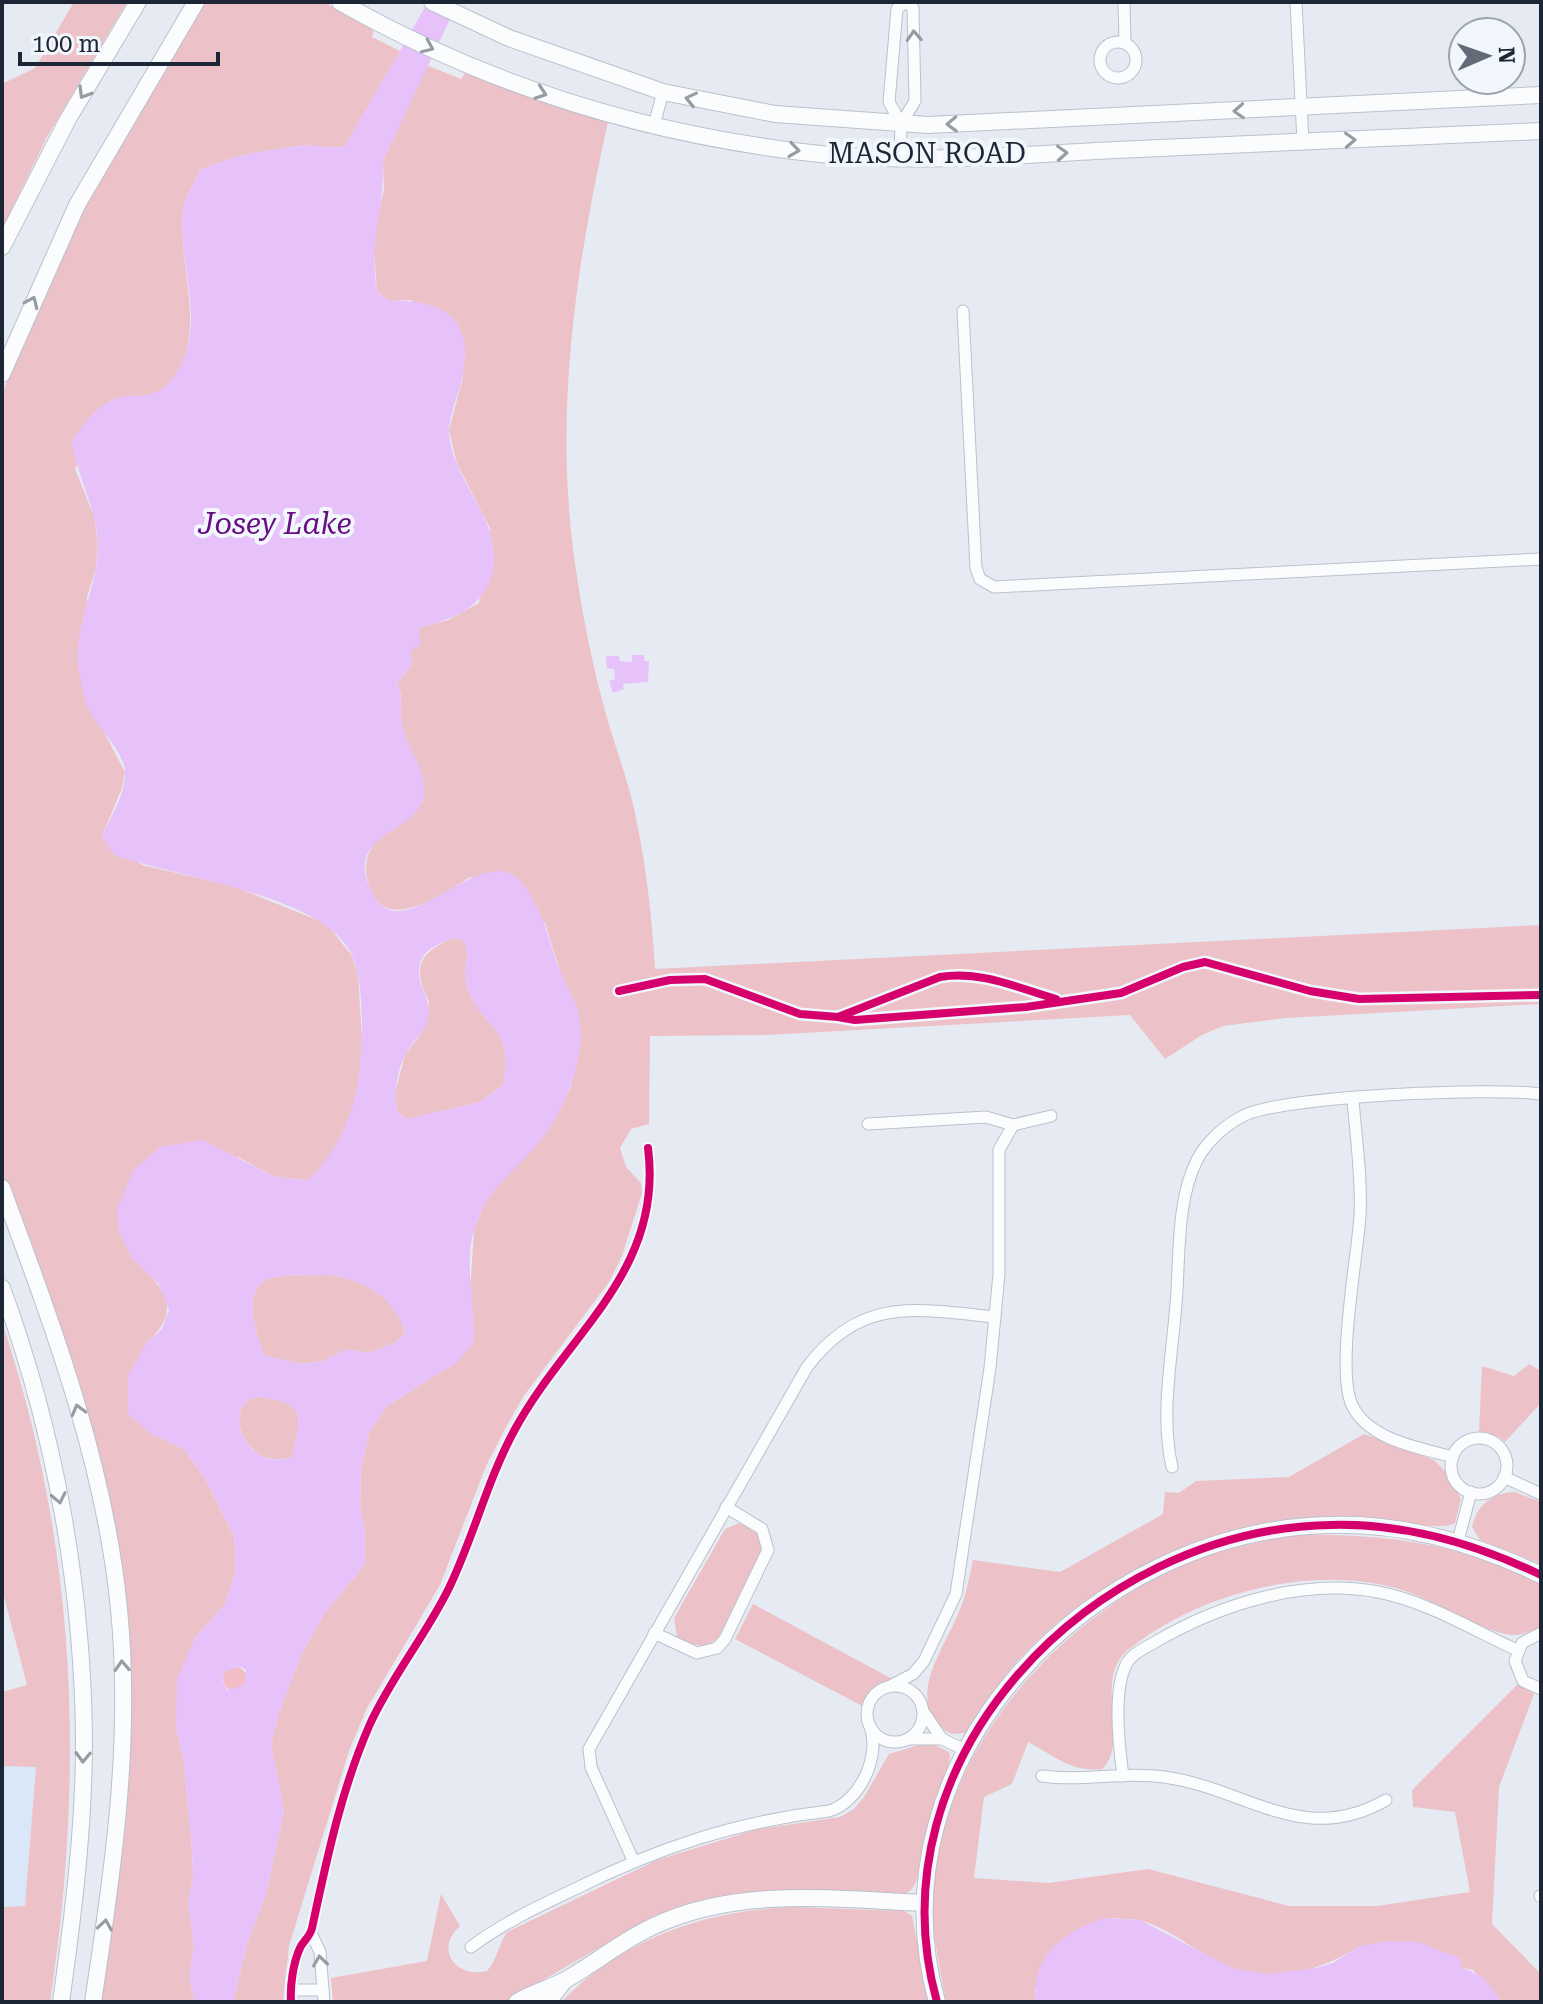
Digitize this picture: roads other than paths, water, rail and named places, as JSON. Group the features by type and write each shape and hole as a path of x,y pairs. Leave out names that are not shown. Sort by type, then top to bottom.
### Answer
{"main road":[{"path":"2,247 68,119 138,2"},
{"path":"2,374 77,205 196,2"},
{"name":"MASON ROAD","path":"340,2 387,28 469,65 591,109 706,137 822,154 946,158 1541,131"},
{"name":"MASON ROAD","path":"432,2 483,27 663,92 775,114 901,124 1541,95"},
{"path":"2,1188 69,1375 108,1532 119,1608 123,1745 110,1891 93,2002"},
{"path":"2,1288 32,1385 65,1526 83,1679 81,1825 61,2002"},
{"path":"937,2002 924,1939 922,1903 936,1824 965,1750 1007,1686 1069,1623 1144,1573 1194,1551 1241,1537 1330,1525 1418,1531 1458,1541 1541,1575"},
{"path":"517,2002 565,1980 626,1940 657,1924 720,1904 794,1898 922,1903"},
{"path":"548,2002 565,1980"}],"street":[{"path":"900,156 901,124 915,101 913,8 906,2 897,9 889,102 901,124"},
{"path":"1124,2 1125,43"},
{"path":"1296,2 1303,142"},
{"path":"654,125 663,92"},
{"path":"963,311 976,568 980,579 994,587 1541,559"},
{"path":"1172,1467 1166,1427 1185,1203 1196,1162 1216,1135 1246,1115 1284,1105 1523,1092 1541,1094"},
{"path":"1353,1100 1360,1214 1346,1369 1352,1405 1361,1418 1393,1439 1453,1457"},
{"path":"868,1124 986,1117 1013,1125 1051,1116"},
{"path":"870,1762 920,1727 922,1706 919,1681 924,1661 950,1610 960,1572 995,1317 999,1150 1013,1125"},
{"path":"311,1933 320,1952 323,1996 291,1996 300,1948 311,1933 326,1856 371,1722 451,1584 514,1430 552,1372 604,1307 630,1262 651,1194 648,1148"},
{"path":"633,1860 591,1767 589,1749 807,1367 836,1333 871,1314 889,1311 995,1317"},
{"path":"1484,1438 1503,1451 1507,1462 1504,1477 1491,1491 1471,1492 1459,1485 1453,1475 1453,1457 1462,1443 1484,1438"},
{"path":"1504,1477 1541,1494"},
{"path":"1458,1541 1471,1492"},
{"path":"654,1633 686,1651 697,1653 717,1648 725,1639 768,1550 762,1529 726,1507"},
{"path":"1123,1776 1119,1733 1121,1682 1130,1658 1170,1633 1225,1609 1304,1591 1375,1591 1419,1605 1517,1650"},
{"path":"1541,1633 1529,1637 1517,1650 1518,1672 1523,1681 1541,1689"},
{"path":"471,1947 502,1924 633,1860 724,1829 836,1809 854,1795 870,1762 874,1742 868,1718 871,1700 913,1674 924,1661"},
{"path":"892,1685 910,1689 942,1739"},
{"path":"870,1726 883,1739 942,1739 965,1750"},
{"path":"1042,1776 1069,1780 1123,1776 1186,1780 1306,1820 1344,1818 1386,1800"}],"water":[{"name":"Josey Lake","path":"428,2 458,2 383,161 374,256 377,291 389,301 408,301 440,309 459,327 465,358 449,432 459,469 491,536 494,555 492,574 488,586 474,604 443,621 419,628 420,646 414,648 410,655 412,665 397,683 404,733 423,778 423,798 408,820 374,845 367,856 365,870 370,888 382,906 398,911 416,907 476,876 496,871 517,878 538,909 575,1003 579,1016 580,1046 568,1093 553,1122 487,1201 474,1230 470,1258 473,1344 457,1362 387,1406 369,1433 361,1468 360,1506 365,1531 365,1564 324,1614 303,1651 278,1715 271,1745 284,1812 266,1894 247,1944 233,2002 195,2002 189,1977 194,1947 188,1903 193,1877 192,1849 184,1763 176,1727 177,1679 195,1638 225,1604 236,1570 234,1536 207,1482 185,1450 150,1433 128,1414 128,1376 146,1343 162,1329 169,1310 159,1284 132,1258 119,1232 117,1209 133,1171 160,1147 203,1140 275,1177 308,1180 331,1154 352,1107 361,1055 361,1003 358,975 351,953 334,933 309,916 244,890 114,855 102,836 120,797 125,772 119,754 90,712 79,673 79,641 94,579 98,547 95,520 72,441 104,404 119,398 152,394 167,385 185,356 191,316 182,230 183,210 200,170 237,157 275,149 345,146","holes":["453,938 463,940 466,946 465,976 471,997 494,1028 505,1050 503,1085 480,1102 408,1119 398,1113 398,1075 408,1049 427,1023 429,1015 420,978 420,963 429,950","328,1275 365,1285 386,1300 401,1321 405,1333 397,1342 369,1353 346,1349 323,1361 302,1364 265,1356 253,1313 256,1291 261,1283 271,1278","257,1397 273,1399 284,1402 297,1412 298,1430 292,1457 275,1460 261,1456 250,1447 239,1423 240,1411 246,1402","240,1667 246,1670 244,1685 227,1690 222,1680 226,1671"]},
{"path":"632,655 644,655 645,661 649,661 648,682 623,684 624,689 613,693 609,681 615,679 614,669 607,668 606,656 619,656 620,661 632,662"},
{"path":"1104,1918 1140,1920 1232,1968 1265,1974 1333,1963 1360,1946 1388,1941 1418,1942 1460,1958 1461,1967 1483,1977 1502,2002 1036,2002 1039,1971 1053,1947 1076,1930"}]}
